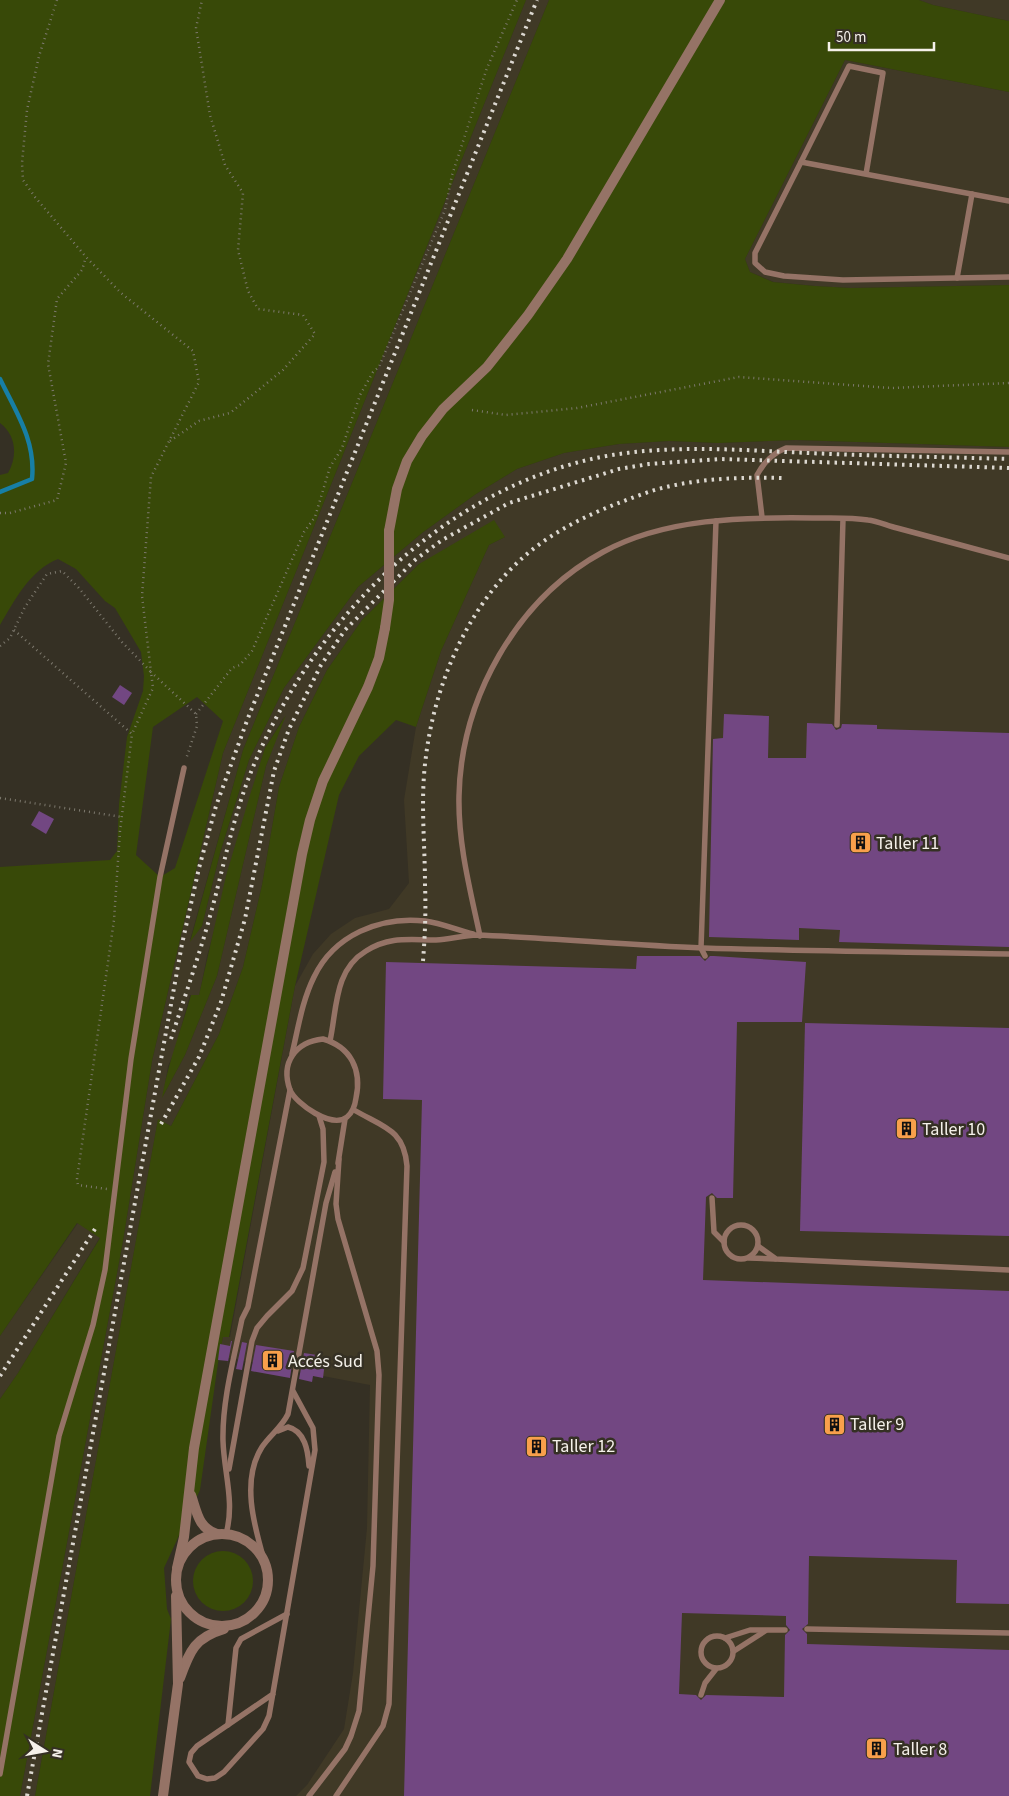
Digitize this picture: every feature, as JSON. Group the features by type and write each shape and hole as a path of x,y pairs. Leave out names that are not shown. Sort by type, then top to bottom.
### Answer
{"street":[{"path":"163,1796 178,1684 176,1582 184,1537 194,1448 222,1285 302,854 310,820 323,781 368,687 378,658 385,628 389,600 389,531 397,489 407,461 422,436 443,409 487,367 528,315 567,259 720,0"},
{"path":"178,1684 189,1653 198,1640 210,1633 236,1625 250,1617 261,1606 267,1591 268,1575 264,1560 256,1548 245,1540 207,1530 200,1522 190,1489"},
{"path":"178,1568 183,1555 192,1544 204,1537 222,1534"},
{"path":"176,1582 178,1596 185,1608 195,1618 215,1626 236,1625"}],"lane":[{"path":"866,174 883,73 849,66 755,253 755,263 765,272 843,280 1009,277"},
{"path":"801,162 1009,201"},
{"path":"957,278 972,194"},
{"path":"762,517 757,475 767,460 786,448 1009,452"},
{"path":"477,935 463,855 459,794 461,767 474,711 496,662 510,637 547,593 571,572 603,552 642,535 716,521 762,517 869,520 1009,558"},
{"path":"837,725 843,518"},
{"path":"705,956 701,948 716,521"},
{"path":"0,1774 59,1436 100,1298 116,1190 132,1059 160,877 184,768"},
{"path":"222,1534 231,1507 224,1443 227,1403 242,1319 248,1308 290,1090 288,1077 292,1054 306,998 314,976 326,958 340,944 356,932 374,924 408,920 435,923 477,935"},
{"path":"330,1041 333,1013 342,979 350,965 364,952 391,940 407,938 436,940 477,935 701,948 1009,954"},
{"path":"290,1090 296,1099 320,1116 335,1120 344,1119 354,1110 359,1080 356,1067 345,1050 330,1041 312,1041 301,1046 292,1054"},
{"path":"336,1796 383,1726 389,1704 407,1166 406,1151 401,1140 394,1133 354,1110"},
{"path":"227,1476 252,1341 257,1328 292,1291 303,1268 324,1162 324,1129 320,1116"},
{"path":"309,1796 345,1749 356,1723 373,1566 379,1374 378,1351 338,1220 336,1204 344,1119"},
{"path":"264,1560 254,1528 251,1491 256,1458 288,1414 326,1203 339,1160"},
{"path":"712,1198 714,1232 724,1242 731,1256 742,1260 752,1256 758,1246 756,1234 753,1230 742,1225 732,1228 724,1242"},
{"path":"758,1246 776,1259"},
{"path":"747,1258 1009,1270"},
{"path":"273,1694 197,1746 191,1753 190,1762 198,1776 207,1779 215,1778 224,1772 263,1729 269,1716 273,1694 287,1614 316,1438 313,1428 293,1391"},
{"path":"276,1432 288,1427 298,1431 305,1444 310,1475"},
{"path":"228,1725 236,1648 241,1639 287,1614"},
{"path":"807,1629 1009,1633"},
{"path":"716,1669 706,1665 701,1650 710,1638 725,1638 750,1630 786,1630"},
{"path":"734,1651 766,1630"},
{"path":"700,1695 705,1683 716,1669 727,1666 733,1657 734,1651 729,1641 725,1638"}],"path":[{"path":"56,0 39,56 27,110 22,162 24,180 35,197 86,257 121,293 193,351 199,382 151,477 142,596 153,681 151,694 132,734 122,817 114,920 77,1180 78,1185 85,1187 116,1190"},
{"path":"169,442 200,421 230,413 283,370 315,334 303,316 258,309 248,291 238,250 243,193 225,165 210,115 196,28 202,0"},
{"path":"196,714 232,668 240,665 252,651 304,532 315,518 330,467 342,448 360,395 373,372 379,367 445,210 452,175 487,68 518,0"},
{"path":"0,513 10,513 57,500 66,463 48,364 57,299 82,270 86,257"},
{"path":"472,410 506,415 576,408 740,377 891,388 1009,383"},
{"path":"0,646 10,638 25,607 48,574 62,571 78,587 122,642 196,714 197,726 184,768"},
{"path":"14,630 132,734"},
{"path":"0,798 122,817"}],"shaded area":[{"path":"526,0 549,0 243,750 190,940 202,926 220,853 249,760 284,688 358,587 422,533 476,494 517,469 564,453 619,444 669,441 718,443 796,440 1009,447 1009,1796 296,1796 307,1785 344,1729 353,1673 367,1528 370,1385 219,1356 223,1336 230,1337 295,986 313,954 331,934 355,918 389,909 409,883 404,800 416,727 441,651 489,545 505,537 419,564 362,620 327,670 299,727 279,787 262,885 243,967 219,1034 171,1126 158,1120 35,1796 20,1796 123,1241 152,1061 223,753","holes":["284,717 266,766 217,976 185,1055 163,1096 168,1066 174,1053 190,995 199,996 207,956 265,748"]},
{"path":"919,0 1009,0 1009,21 933,5"},
{"path":"845,60 1009,92 1009,285 851,288 774,282 750,272 745,259"},
{"path":"78,1223 100,1237 18,1373 0,1399 0,1336"}],"green space":[{"path":"0,0 526,0 223,753 152,1061 123,1241 20,1796 0,1796 0,1399 18,1373 100,1238 77,1223 0,1336 0,867 110,860 117,851 119,804 127,737 143,691 144,676 141,652 115,608 105,601 76,569 58,559 39,570 31,578 0,625 0,475 8,473 13,460 14,446 9,433 0,423","holes":["197,697 223,721 175,868 160,877 136,855 153,727"]},
{"path":"549,0 919,0 933,5 1009,21 1009,92 845,60 745,259 750,272 773,282 851,288 1009,285 1009,447 796,440 718,443 669,441 619,444 564,453 517,469 476,494 422,533 358,587 284,688 249,760 220,853 202,926 190,942 243,750"},
{"path":"494,520 505,537 489,545 441,651 416,727 396,720 359,756 339,795 295,986 229,1337 223,1337 219,1356 200,1490 164,1568 167,1609 171,1619 150,1796 35,1796 158,1119 171,1126 219,1034 243,967 262,885 279,787 299,727 327,670 362,620 419,564"},
{"path":"286,715 266,766 217,976 185,1055 162,1098 171,1059 191,995 199,995 226,876 265,748"},
{"path":"223,1551 240,1556 248,1564 253,1581 248,1598 240,1606 223,1611 206,1606 198,1598 193,1581 198,1564 206,1556"}],"building":[{"path":"120,685 132,693 124,705 112,697"},
{"name":"Taller 11","path":"724,714 769,716 768,758 806,758 807,723 832,724 836,730 841,728 842,724 877,725 877,729 1009,733 1009,947 839,942 840,930 799,928 799,940 709,937 713,739 723,738"},
{"path":"39,811 54,819 46,834 31,825"},
{"path":"637,956 700,956 705,961 710,956 714,956 806,962 802,1022 737,1022 733,1198 717,1198 712,1193 706,1197 703,1280 1009,1291 1009,1604 956,1603 957,1560 809,1556 808,1624 802,1629 807,1634 807,1644 1009,1650 1009,1796 404,1796 422,1100 383,1099 386,962 636,969","holes":["682,1613 786,1616 786,1625 790,1630 785,1635 784,1697 706,1695 701,1700 696,1695 679,1694"]},
{"name":"Taller 10","path":"805,1023 1009,1028 1009,1236 800,1231"},
{"path":"232,1341 227,1367 228,1361 218,1360 220,1344 230,1346"},
{"path":"242,1342 247,1343 242,1370 236,1369"},
{"path":"256,1345 294,1351 290,1378 251,1371"},
{"path":"304,1353 317,1355 316,1361 325,1362 323,1378 313,1376 312,1382 299,1379"}],"waterway":[{"path":"0,379 24,427 31,452 32,465 32,479 0,492"}],"railway":[{"path":"27,1796 182,944 199,868 216,806 248,718 537,0"},
{"path":"171,1039 217,891 240,802 253,767 279,713 310,661 348,613 390,569 437,531 488,498 543,474 601,457 627,453 652,450 704,449 1009,459"},
{"path":"161,1124 199,1057 221,1002 245,919 274,771 289,729 321,665 345,630 415,560 442,540 509,503 619,469 649,464 720,459 1009,468"},
{"path":"423,961 425,933 423,788 426,756 437,701 447,673 458,646 488,596 506,574 537,546 570,525 616,504 681,484 739,478 783,478"},
{"path":"0,1376 95,1229"}],"place":[{"name":"Taller 11","path":"860,843"},
{"name":"Taller 10","path":"906,1129"},
{"name":"Accés Sud","path":"272,1361"},
{"name":"Taller 9","path":"834,1424"},
{"name":"Taller 12","path":"536,1446"},
{"name":"Taller 8","path":"877,1749"}]}
